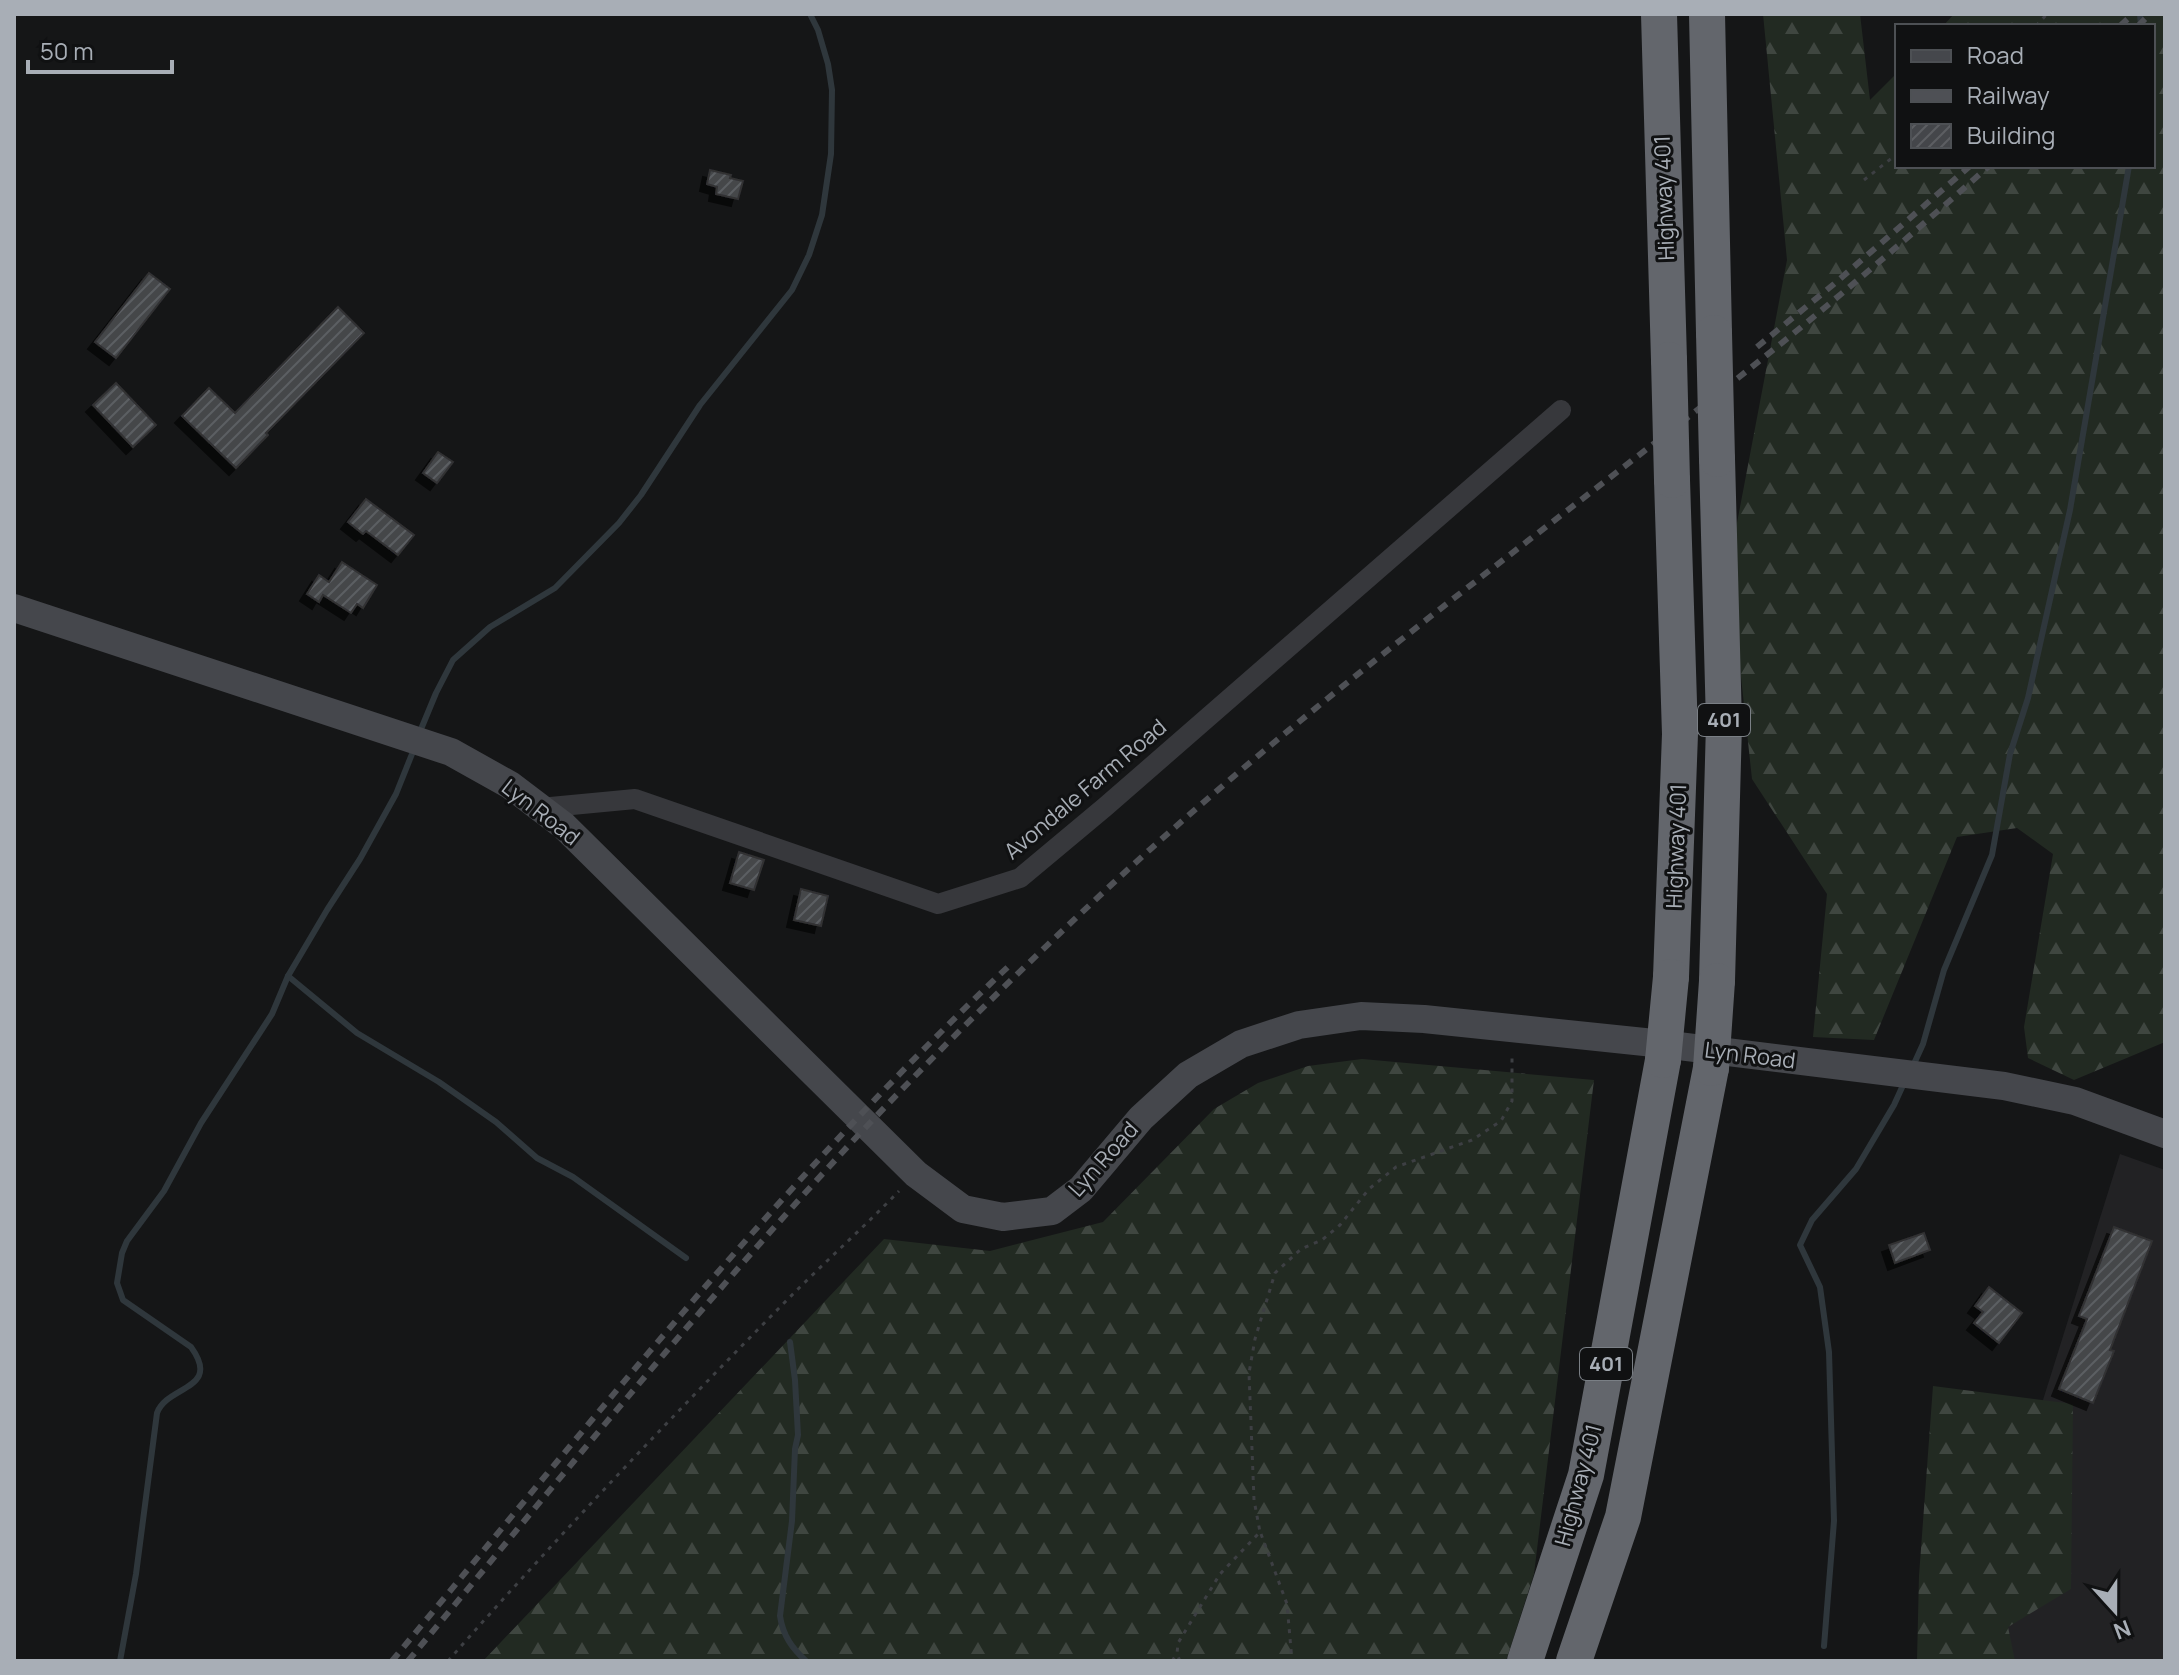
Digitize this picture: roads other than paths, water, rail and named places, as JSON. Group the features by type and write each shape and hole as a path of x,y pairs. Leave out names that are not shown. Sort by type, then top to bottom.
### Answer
{"highway":[{"name":"Highway 401","path":"1525,1661 1586,1475 1663,1060 1671,977 1680,734 1659,14"},
{"name":"Highway 401","path":"1574,1661 1623,1517 1711,1068 1717,981 1724,724 1707,14"}],"main road":[{"name":"Lyn Road","path":"14,608 451,752 510,785 564,826 916,1174 963,1209 1003,1217 1052,1211 1081,1189 1141,1118 1188,1075 1241,1044 1299,1025 1361,1016 1424,1019 1654,1043 2004,1086 2075,1101 2165,1134"}],"street":[{"name":"Avondale Farm Road","path":"540,808 635,799 938,904 1020,878 1561,410"}],"waterway":[{"path":"419,734 453,660 490,627 555,588 619,523 700,405 792,290 809,255 822,215 831,154 832,90 828,64 810,14"},
{"path":"2140,14 2141,24"},
{"path":"1913,1066 1923,1044 1944,970 1992,855 2010,754 2028,698 2070,510 2129,168"},
{"path":"120,1661 136,1574 157,1413 171,1397 197,1379 200,1372 199,1361 191,1347 123,1300 117,1283 122,1253 127,1241 164,1191 201,1123 272,1014 288,976 396,794 414,749"},
{"path":"288,976 357,1033 439,1082 496,1122 537,1158 573,1177 686,1258"},
{"path":"1824,1646 1834,1521 1829,1352 1820,1287 1800,1245 1812,1220 1856,1169 1904,1083"},
{"path":"790,1342 798,1435 792,1521 780,1616 789,1641 806,1661"}],"railway":[{"path":"2122,24 2133,14"},
{"path":"2140,24 2150,14"},
{"path":"1757,347 1968,168"},
{"path":"408,1661 736,1270 916,1075 1088,907 1272,744 1770,352 1987,168"},
{"path":"392,1661 615,1392 768,1215 928,1045 1011,964"}]}
